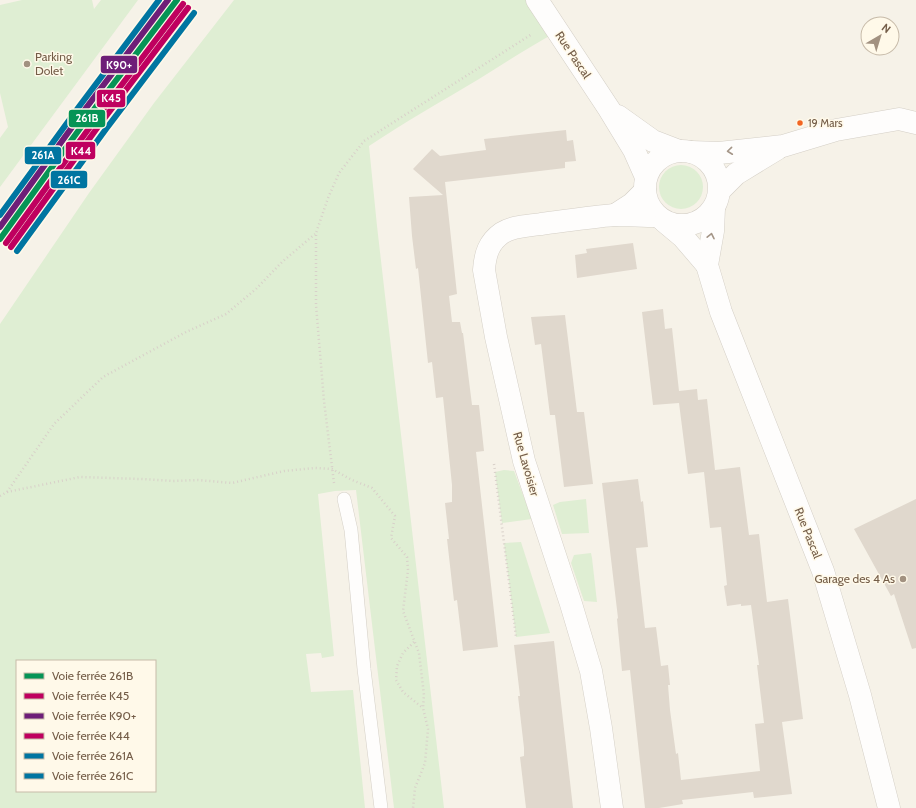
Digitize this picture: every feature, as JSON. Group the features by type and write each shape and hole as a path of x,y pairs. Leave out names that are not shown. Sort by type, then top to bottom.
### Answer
{"street":[{"name":"Rue Pascal","path":"537,0 609,109 634,150 646,184"},
{"name":"Rue Pascal","path":"609,109 653,141 685,152"},
{"path":"783,146 736,174 717,199 708,215 701,221 683,226 674,225 661,219 651,209 646,200 646,184 651,167 668,153 720,152 783,146 836,130 857,126 899,119 916,123"},
{"path":"685,152 702,157 712,166 718,177 717,199"},
{"name":"Rue Lavoisier","path":"615,215 632,204 646,184"},
{"name":"Rue Pascal","path":"707,265 717,199"},
{"name":"Rue Lavoisier","path":"612,808 601,728 591,671 571,604 524,461 496,337 484,270 489,247 502,233 513,228 615,215 661,219"},
{"name":"Rue Pascal","path":"661,219 683,237 707,265 721,312 823,571 860,695 889,808"}],"lane":[{"path":"344,499 351,530 364,669 380,808"}],"path":[{"path":"332,469 324,401 316,305 316,233 328,198 339,173 364,141 538,30"},
{"path":"7,492 54,424 102,376 186,332 226,314 256,289 282,262 316,233"},
{"path":"494,464 516,637"},
{"path":"0,496 7,492 80,477 173,481 198,480 232,483 284,471 315,468 332,469 352,480 372,488 394,516 391,538 407,557 408,570 403,611 419,653 424,695 423,708 428,729 425,763 415,788 413,808"},
{"path":"414,642 403,653 397,666 396,680 403,692 423,708"}],"green space":[{"path":"22,0 92,0 94,9 101,0 138,0 0,187 0,138 8,127 0,93 0,5"},
{"path":"234,0 537,0 557,32 369,146 444,808 394,808 356,490 335,491 318,494 334,656 322,658 321,653 306,654 311,692 353,690 365,808 0,808 0,324 89,193 154,103"},
{"path":"681,165 693,169 699,175 703,187 699,199 693,205 681,209 669,205 663,199 659,187 663,175 669,169"},
{"path":"504,470 514,471 532,519 502,523 495,472"},
{"path":"586,499 589,533 562,534 553,505 560,502"},
{"path":"521,542 550,633 516,637 504,543"},
{"path":"591,553 597,602 584,601 571,563 574,555"}],"building":[{"path":"566,130 567,141 573,140 576,161 565,162 565,168 445,182 457,294 449,296 452,322 460,322 463,333 472,405 479,405 484,451 476,452 498,647 463,651 457,600 454,601 447,539 449,539 445,503 452,502 452,485 443,397 436,398 432,362 428,363 418,268 416,269 412,236 409,197 443,195 413,169 432,149 440,156 486,150 484,139"},
{"path":"633,243 637,269 577,278 575,255 587,253 586,249"},
{"path":"663,309 665,329 672,328 679,391 697,389 698,400 707,399 715,470 740,467 749,535 759,534 767,602 788,599 803,719 782,722 792,794 754,798 753,792 682,800 683,804 659,808 645,808 630,670 622,671 618,618 602,483 638,479 641,502 643,501 648,547 636,548 645,628 656,627 661,666 668,665 670,710 676,754 678,753 681,780 760,771 755,724 764,723 757,665 759,665 751,605 741,606 741,604 727,606 724,586 727,585 721,527 710,528 704,472 688,474 679,403 653,405 642,312"},
{"path":"565,315 577,412 584,412 593,484 564,487 555,415 550,415 541,344 535,345 531,317"},
{"name":"Garage des 4 As","path":"916,499 916,648 912,649 894,594 891,596 854,529"},
{"path":"554,641 573,808 526,808 520,757 524,756 524,748 514,645"}],"rail line":[{"name":"261A","path":"0,215 159,0"},
{"name":"K90+","path":"0,227 83,112 168,0"},
{"name":"261B","path":"0,239 89,116 177,0"},
{"name":"K45","path":"6,243 95,120 183,4"},
{"name":"K44","path":"11,247 100,124 188,8"},
{"name":"261C","path":"17,251 106,129 194,13"}],"place":[{"name":"Parking Dolet","path":"27,64"},
{"name":"19 Mars","path":"800,123"},
{"name":"Garage des 4 As","path":"903,579"}]}
